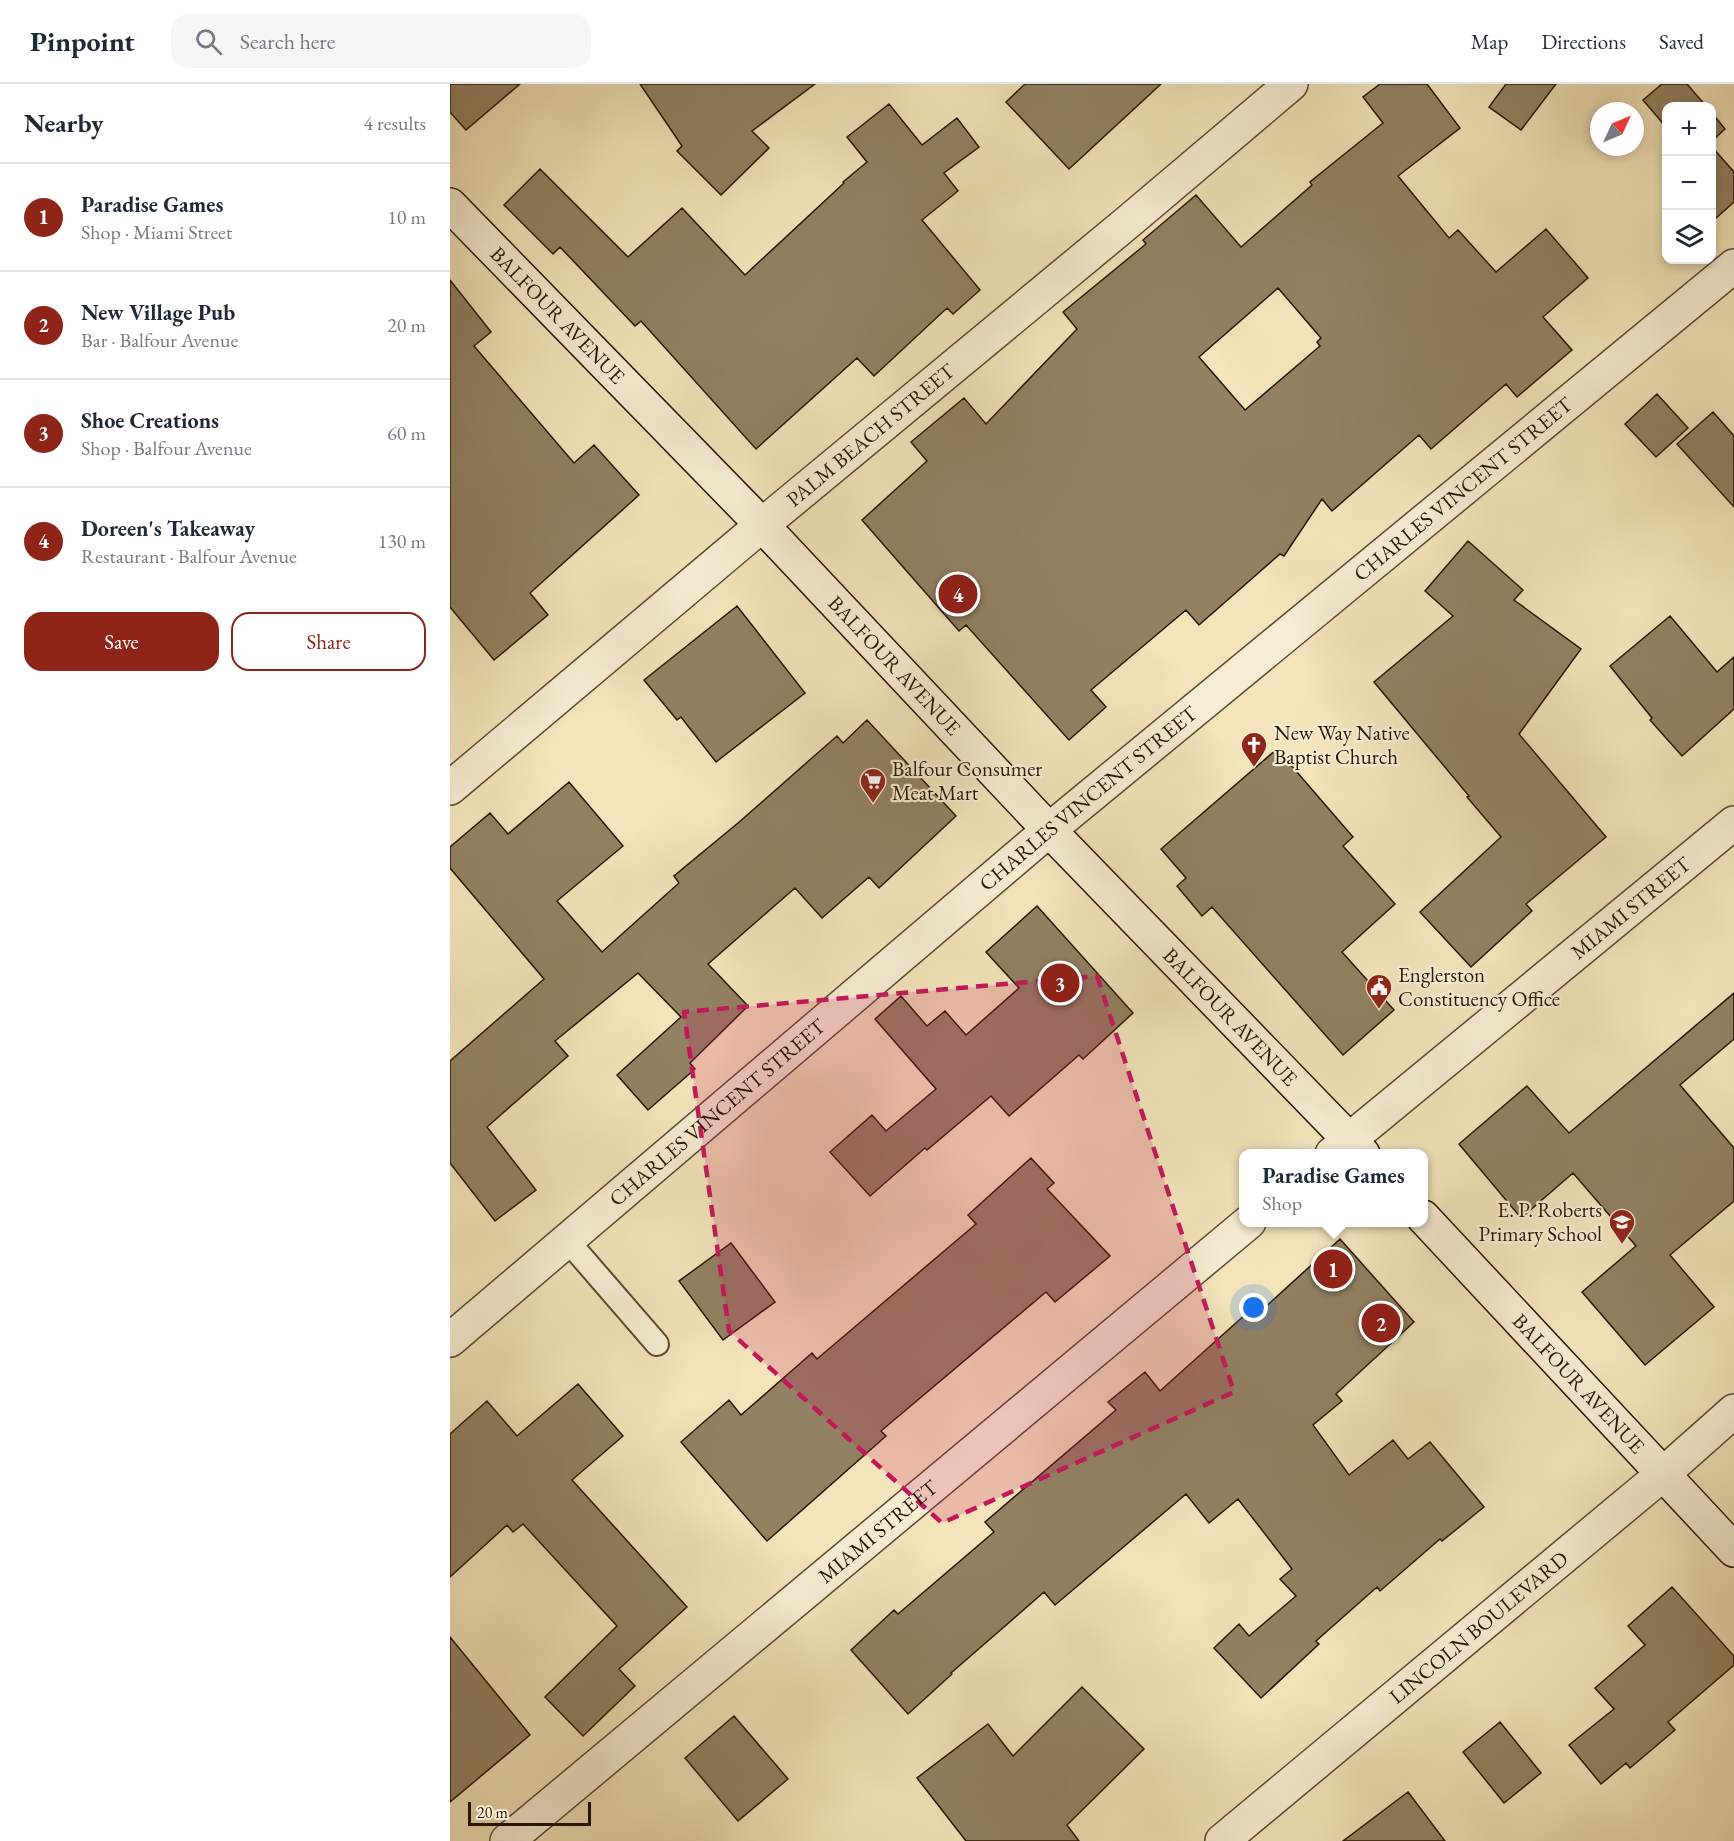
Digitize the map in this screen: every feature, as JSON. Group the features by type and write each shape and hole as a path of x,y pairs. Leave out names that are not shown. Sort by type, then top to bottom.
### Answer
{"street":[{"name":"PALM BEACH STREET","path":"450,788 1291,84"},
{"name":"BALFOUR AVENUE","path":"450,205 762,525 1348,1149"},
{"name":"CHARLES VINCENT STREET","path":"450,1340 1049,830 1734,266"},
{"name":"MIAMI STREET","path":"1348,1149 1734,823"},
{"name":"BALFOUR AVENUE","path":"1428,1222 1734,1550"},
{"name":"MIAMI STREET","path":"507,1841 1243,1227"},
{"name":"LINCOLN BOULEVARD","path":"1222,1841 1663,1474 1734,1411"}],"lane":[{"path":"567,1240 657,1344"}],"highlighted area":[{"path":"1097,976 1234,1392 942,1523 729,1331 684,1012"}],"building":[{"path":"450,84 520,84 466,130 450,112"},
{"path":"640,84 815,84 752,131 769,148 721,195 677,151 682,146"},
{"path":"1025,84 1161,84 1069,169 1006,102"},
{"path":"1380,84 1427,84 1460,128 1398,176 1449,238 1458,230 1496,272 1546,229 1588,278 1543,317 1572,350 1517,397 1506,384 1431,449 1419,435 1332,511 1322,499 1284,556 1280,554 1199,625 1186,610 1091,690 1106,707 1069,740 966,625 959,631 862,520 927,461 911,442 964,398 986,424 1077,329 1063,312 1146,244 1143,240 1196,195 1241,247 1312,185 1310,182 1383,123 1363,97","holes":["1278,288 1321,338 1317,342 1320,346 1245,410 1199,357"]},
{"path":"1506,84 1556,84 1521,130 1489,107"},
{"path":"1662,84 1687,84 1703,102 1662,102 1662,122 1643,100"},
{"path":"889,104 922,145 957,118 979,147 944,173 958,191 922,220 980,290 953,314 947,308 874,376 857,358 756,449 641,321 635,326 560,247 553,254 504,205 540,169 628,257 682,208 745,275 867,162 847,137"},
{"path":"1716,118 1725,129 1716,137"},
{"path":"1716,152 1734,172 1734,202 1716,218"},
{"path":"450,280 491,332 474,346 574,463 594,445 639,495 530,593 548,615 494,660 450,607"},
{"path":"1657,394 1688,428 1656,457 1625,424"},
{"path":"1713,412 1734,436 1734,507 1677,444"},
{"path":"1468,541 1523,590 1514,600 1581,649 1519,734 1606,837 1526,904 1532,911 1471,967 1420,912 1501,837 1374,682 1453,616 1425,591"},
{"path":"737,606 805,693 716,762 681,717 677,720 644,680"},
{"path":"1670,616 1717,672 1734,657 1734,709 1682,756 1650,720 1652,718 1610,666"},
{"path":"867,720 956,816 879,888 869,877 822,918 795,888 708,964 748,1006 690,1063 695,1069 648,1110 617,1075 681,1017 638,973 555,1041 568,1056 487,1127 536,1190 495,1221 450,1163 450,1061 544,979 450,868 450,847 490,813 508,834 569,782 623,846 557,901 602,952 679,883 674,876 837,736 843,743"},
{"path":"1277,749 1353,837 1343,846 1395,904 1342,952 1394,1010 1343,1055 1212,907 1202,916 1177,886 1186,878 1161,849"},
{"path":"1037,906 1133,1013 1083,1059 1079,1055 1009,1116 991,1096 927,1150 925,1148 870,1196 830,1152 872,1115 886,1131 936,1089 875,1019 901,996 927,1026 945,1011 966,1035 1019,988 986,952"},
{"path":"1734,993 1734,1039 1680,1085 1734,1148 1734,1201 1670,1255 1714,1307 1645,1365 1582,1292 1636,1246 1573,1173 1521,1218 1459,1144 1527,1086 1569,1133"},
{"path":"1031,1158 1054,1183 1047,1189 1110,1256 1055,1302 1046,1292 881,1431 886,1436 767,1541 681,1442 729,1400 741,1415 812,1353 817,1359 976,1224 968,1215"},
{"path":"1340,1239 1414,1322 1336,1394 1342,1401 1313,1425 1349,1475 1393,1440 1408,1459 1430,1442 1484,1507 1442,1541 1440,1539 1380,1591 1377,1587 1316,1641 1319,1644 1261,1698 1214,1648 1239,1624 1249,1636 1296,1596 1280,1579 1292,1569 1238,1499 1209,1523 1186,1494 1055,1605 1044,1592 951,1673 908,1714 851,1650 894,1610 898,1614 994,1532 985,1522 1116,1410 1108,1402 1145,1372 1160,1391 1257,1304 1262,1310"},
{"path":"731,1243 775,1302 723,1340 679,1281"},
{"path":"578,1384 623,1436 572,1480 687,1607 619,1669 635,1686 583,1736 545,1697 617,1626 523,1524 513,1532 507,1525 450,1577 450,1434 487,1401 517,1436"},
{"path":"1672,1587 1734,1656 1734,1665 1668,1722 1675,1730 1630,1768 1626,1763 1601,1784 1569,1745 1614,1709 1595,1688 1645,1645 1628,1626"},
{"path":"450,1637 530,1735 450,1802"},
{"path":"1082,1687 1144,1749 1067,1825 1079,1841 966,1841 917,1778 988,1724 1013,1756"},
{"path":"734,1716 788,1779 738,1821 685,1758"},
{"path":"1500,1722 1541,1773 1504,1803 1463,1752"},
{"path":"1408,1792 1445,1841 1343,1841"}],"place":[{"name":"Doreen's Takeaway","path":"958,594"},
{"name":"New Way Native Baptist Church","path":"1254,768"},
{"name":"Balfour Consumer Meat Mart","path":"873,804"},
{"name":"Shoe Creations","path":"1060,983"},
{"name":"Englerston Constituency Office","path":"1379,1010"},
{"name":"E. P. Roberts Primary School","path":"1622,1245"},
{"name":"Paradise Games","path":"1333,1269"},
{"name":"New Village Pub","path":"1381,1323"}]}
